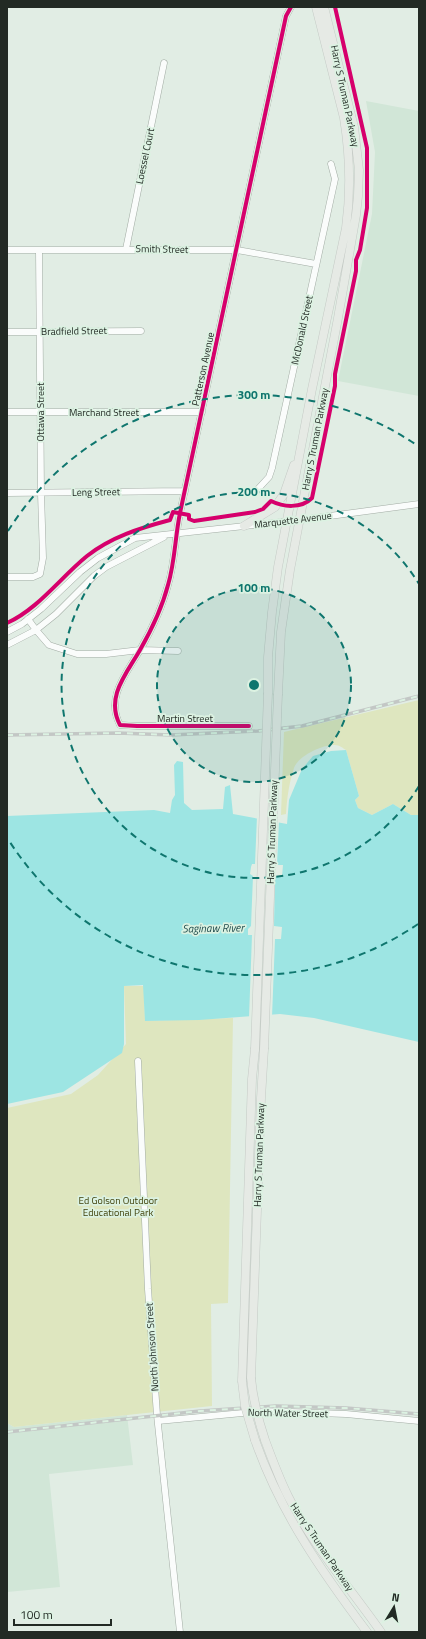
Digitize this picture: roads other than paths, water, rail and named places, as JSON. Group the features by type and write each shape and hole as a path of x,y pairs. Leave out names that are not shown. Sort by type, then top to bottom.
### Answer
{"main road":[{"name":"Harry S Truman Parkway","path":"316,7 344,118 349,157 350,192 346,228 300,453 272,612 268,657 268,693 255,1049 252,1079 242,1381 245,1406 255,1440 272,1484 298,1534 331,1584 367,1632"},
{"name":"Harry S Truman Parkway","path":"324,7 354,127 358,163 358,196 345,280 300,520 281,632 261,1098 251,1378 256,1415 280,1479 298,1514 313,1537 381,1632"},
{"path":"244,526 271,511 280,501 300,453"}],"street":[{"name":"Patterson Avenue","path":"120,725 116,717 115,704 122,678 140,650 159,613 169,584 176,534 185,491 286,16 291,7"},
{"name":"Loessel Court","path":"126,249 164,63"},
{"name":"McDonald Street","path":"257,490 269,477 272,468 335,179 331,164"},
{"name":"Smith Street","path":"7,250 237,250 316,264"},
{"name":"Ottawa Street","path":"7,577 33,577 40,574 43,558 39,250"},
{"name":"Bradfield Street","path":"7,332 141,330"},
{"name":"Marchand Street","path":"7,412 202,412"},
{"name":"Leng Street","path":"7,493 185,491"},
{"name":"Marquette Avenue","path":"7,632 28,619 49,603 80,572 108,551 135,538 166,536 300,520 419,504"},
{"name":"Marquette Avenue","path":"7,645 36,630 60,610 94,576 106,567 166,536"},
{"path":"28,619 49,644 77,654 106,654 140,650 178,651"},
{"name":"Martin Street","path":"120,725 249,726"},
{"name":"North Johnson Street","path":"138,1061 148,1289 158,1421 180,1632"},
{"name":"North Water Street","path":"158,1421 263,1411 346,1414 419,1420"}],"water":[{"name":"Saginaw River","path":"346,750 359,796 355,800 358,808 372,815 393,804 411,815 419,815 419,1042 314,1018 280,1014 199,1020 145,1021 143,985 124,986 124,1044 122,1053 63,1092 7,1104 7,816 154,810 170,813 172,800 175,795 174,765 177,761 183,762 184,803 192,810 223,809 225,787 230,785 233,814 287,824 289,800 302,769 313,756 331,751"}],"railway":[{"path":"7,735 118,733 171,735 258,731 302,726 419,696"},
{"path":"7,1432 200,1411 276,1406 346,1408 419,1414"}],"park label":[{"name":"Ed Golson Outdoor Educational Park","path":"118,1206"}]}
